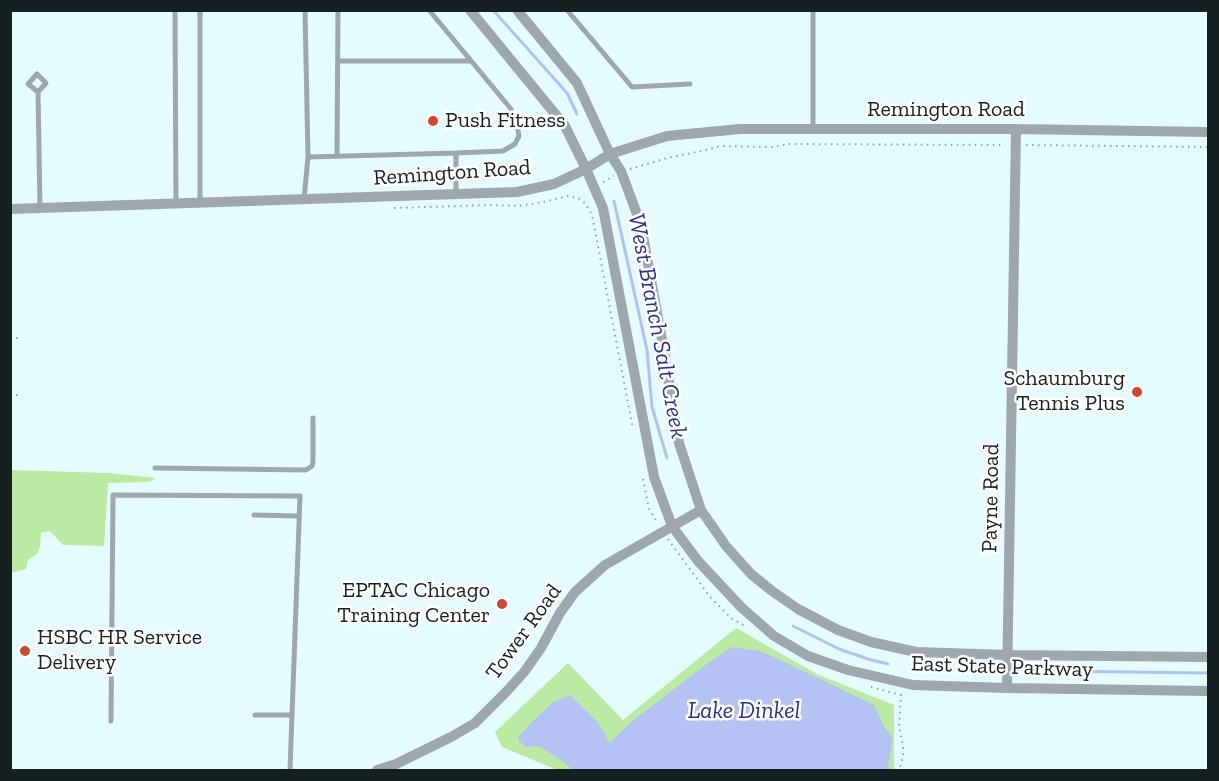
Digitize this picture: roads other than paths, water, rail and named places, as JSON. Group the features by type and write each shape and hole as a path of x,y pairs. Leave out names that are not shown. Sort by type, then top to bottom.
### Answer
{"street":[{"name":"East State Parkway","path":"470,10 565,126 586,169 603,208 654,477 672,526 698,561 741,608 774,636 808,656 848,670 913,686 1209,691"},
{"name":"East State Parkway","path":"518,10 576,82 610,154 621,171 641,225 679,443 701,510 726,546 751,574 789,603 838,630 871,642 916,652 1209,657"},
{"name":"Remington Road","path":"10,209 517,192 554,184 586,169 610,154 668,136 740,129 1209,132"},
{"name":"Payne Road","path":"1006,688 1016,129"},
{"name":"Tower Road","path":"377,771 452,737 475,723 525,671 575,592 605,564 701,510"}],"lane":[{"path":"175,10 176,203"},
{"path":"200,10 200,202"},
{"path":"304,199 308,157 305,10"},
{"path":"337,156 338,10"},
{"path":"308,157 503,151 515,144 519,136 511,109 429,10"},
{"path":"567,10 632,87 690,84"},
{"path":"813,10 813,129"},
{"path":"338,61 471,61"},
{"path":"38,92 40,208"},
{"path":"456,153 456,194"},
{"path":"155,468 306,470 312,466 313,462 313,418"},
{"path":"111,722 112,495 300,496 290,771"},
{"path":"254,515 299,516"},
{"path":"255,715 291,715"}],"water":[{"name":"Lake Dinkel","path":"732,647 759,651 772,656 874,705 884,727 892,736 889,770 573,770 539,746 526,747 518,740 519,736 553,702 570,695 597,721 610,743 630,723"}],"waterway":[{"name":"West Branch Salt Creek","path":"493,10 567,93 577,114"},
{"name":"West Branch Salt Creek","path":"614,201 647,350 652,407 667,458"},
{"path":"793,626 839,649 888,664"},
{"path":"1048,671 1208,673"}],"place":[{"name":"Push Fitness","path":"433,121"},
{"name":"Schaumburg Tennis Plus","path":"1137,392"},
{"name":"EPTAC Chicago Training Center","path":"502,604"},
{"name":"HSBC HR Service Delivery","path":"25,651"}]}
